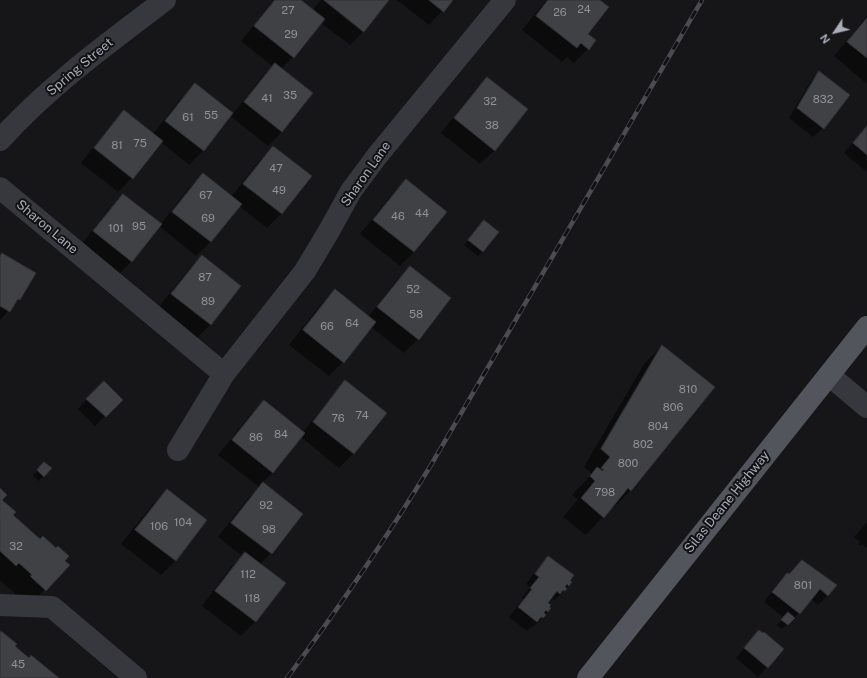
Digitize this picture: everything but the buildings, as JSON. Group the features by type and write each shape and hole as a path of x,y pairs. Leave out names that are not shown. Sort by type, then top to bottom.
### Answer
{"main road":[{"name":"Silas Deane Highway","path":"588,678 867,327"}],"street":[{"name":"Spring Street","path":"0,140 35,104 68,75 164,0"},
{"name":"Sharon Lane","path":"178,450 224,374 305,271 351,191 377,156 505,0"},
{"name":"Sharon Lane","path":"0,188 224,374"},
{"path":"829,375 867,407"},
{"path":"0,605 52,607 136,678"}],"railway":[{"path":"287,678 325,626 397,520 431,465 702,0"}]}
